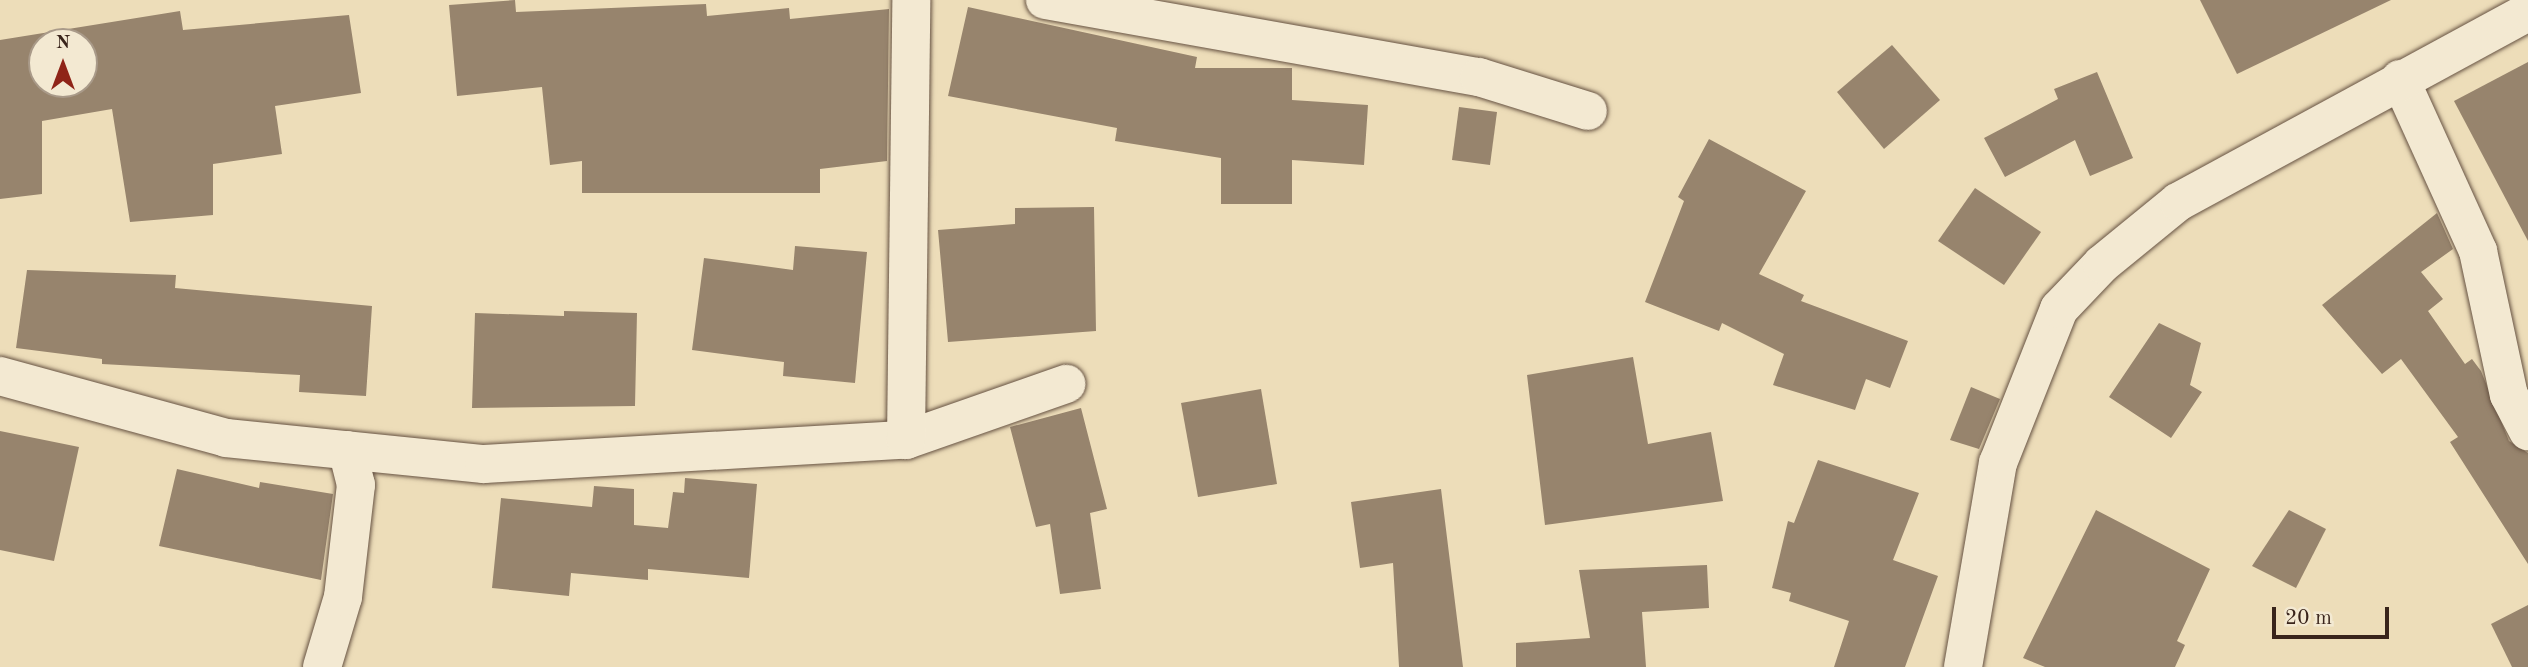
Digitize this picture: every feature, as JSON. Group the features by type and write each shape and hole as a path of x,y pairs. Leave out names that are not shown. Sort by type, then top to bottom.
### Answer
{"street":[{"path":"906,440 911,0"},
{"path":"1045,0 1479,77 1588,111"},
{"path":"1963,667 1998,463 2059,309 2102,264 2178,202 2400,79 2528,12"},
{"path":"2400,79 2478,251 2509,395 2528,431"},
{"path":"0,376 226,438 484,464 906,440 1066,384"},
{"path":"322,667 343,597 356,485 347,450"}],"building":[{"path":"515,0 516,12 706,4 707,16 789,8 790,19 889,9 887,161 820,169 820,193 582,193 582,161 550,165 542,87 457,96 449,5"},
{"path":"2200,0 2391,0 2237,74"},
{"path":"968,7 1197,57 1195,68 1292,68 1292,100 1368,105 1364,165 1292,160 1292,204 1221,204 1221,158 1115,141 1117,128 948,96"},
{"path":"180,11 183,30 349,15 361,93 275,106 282,154 213,164 213,215 130,222 112,109 42,121 42,194 0,199 0,40 28,35 28,98 98,98 98,28 74,28"},
{"path":"1892,45 1940,100 1884,149 1837,92"},
{"path":"2528,62 2528,241 2454,101"},
{"path":"2097,72 2133,158 2090,176 2075,140 2005,177 1984,138 2058,99 2054,89"},
{"path":"1459,107 1497,112 1490,165 1452,160"},
{"path":"1709,139 1806,191 1759,274 1804,295 1801,301 1908,341 1890,388 1866,379 1855,410 1773,385 1784,354 1722,323 1719,331 1645,302 1684,201 1678,197"},
{"path":"1975,188 2041,232 2004,285 1938,241"},
{"path":"1094,207 1096,331 948,342 938,230 1015,224 1015,208"},
{"path":"2437,213 2453,249 2421,272 2443,299 2428,311 2465,364 2472,359 2481,371 2509,441 2528,453 2528,564 2450,442 2458,437 2401,359 2382,374 2322,305"},
{"path":"795,246 867,252 855,383 783,376 784,362 692,350 704,258 793,270"},
{"path":"27,270 176,275 175,288 372,306 366,396 299,392 300,375 102,364 102,359 16,348"},
{"path":"564,311 637,313 635,406 472,408 475,313 564,316"},
{"path":"2159,323 2201,343 2190,385 2202,392 2171,438 2109,397"},
{"path":"1633,357 1648,444 1711,432 1723,501 1545,525 1527,375"},
{"path":"1971,387 2000,399 1979,449 1950,440"},
{"path":"1261,389 1277,484 1198,497 1181,403"},
{"path":"1081,408 1107,509 1090,513 1101,589 1060,594 1050,524 1036,527 1010,427"},
{"path":"0,431 79,447 54,561 0,550"},
{"path":"1818,460 1919,493 1893,560 1938,576 1905,667 1834,667 1849,621 1789,601 1791,593 1772,588 1788,521 1794,523"},
{"path":"177,469 259,488 260,482 333,494 321,580 159,546"},
{"path":"685,478 757,484 749,578 648,569 648,580 571,573 569,596 492,588 501,498 592,507 594,486 634,489 634,525 668,528 673,492 684,493"},
{"path":"1441,489 1463,667 1399,667 1393,563 1360,568 1351,502"},
{"path":"2096,510 2210,569 2177,641 2185,645 2175,667 2045,667 2023,658"},
{"path":"2289,510 2326,529 2296,588 2252,566"},
{"path":"1707,565 1709,608 1642,612 1646,667 1516,667 1516,643 1590,638 1579,570"},
{"path":"2528,605 2528,667 2512,667 2491,624"}]}
